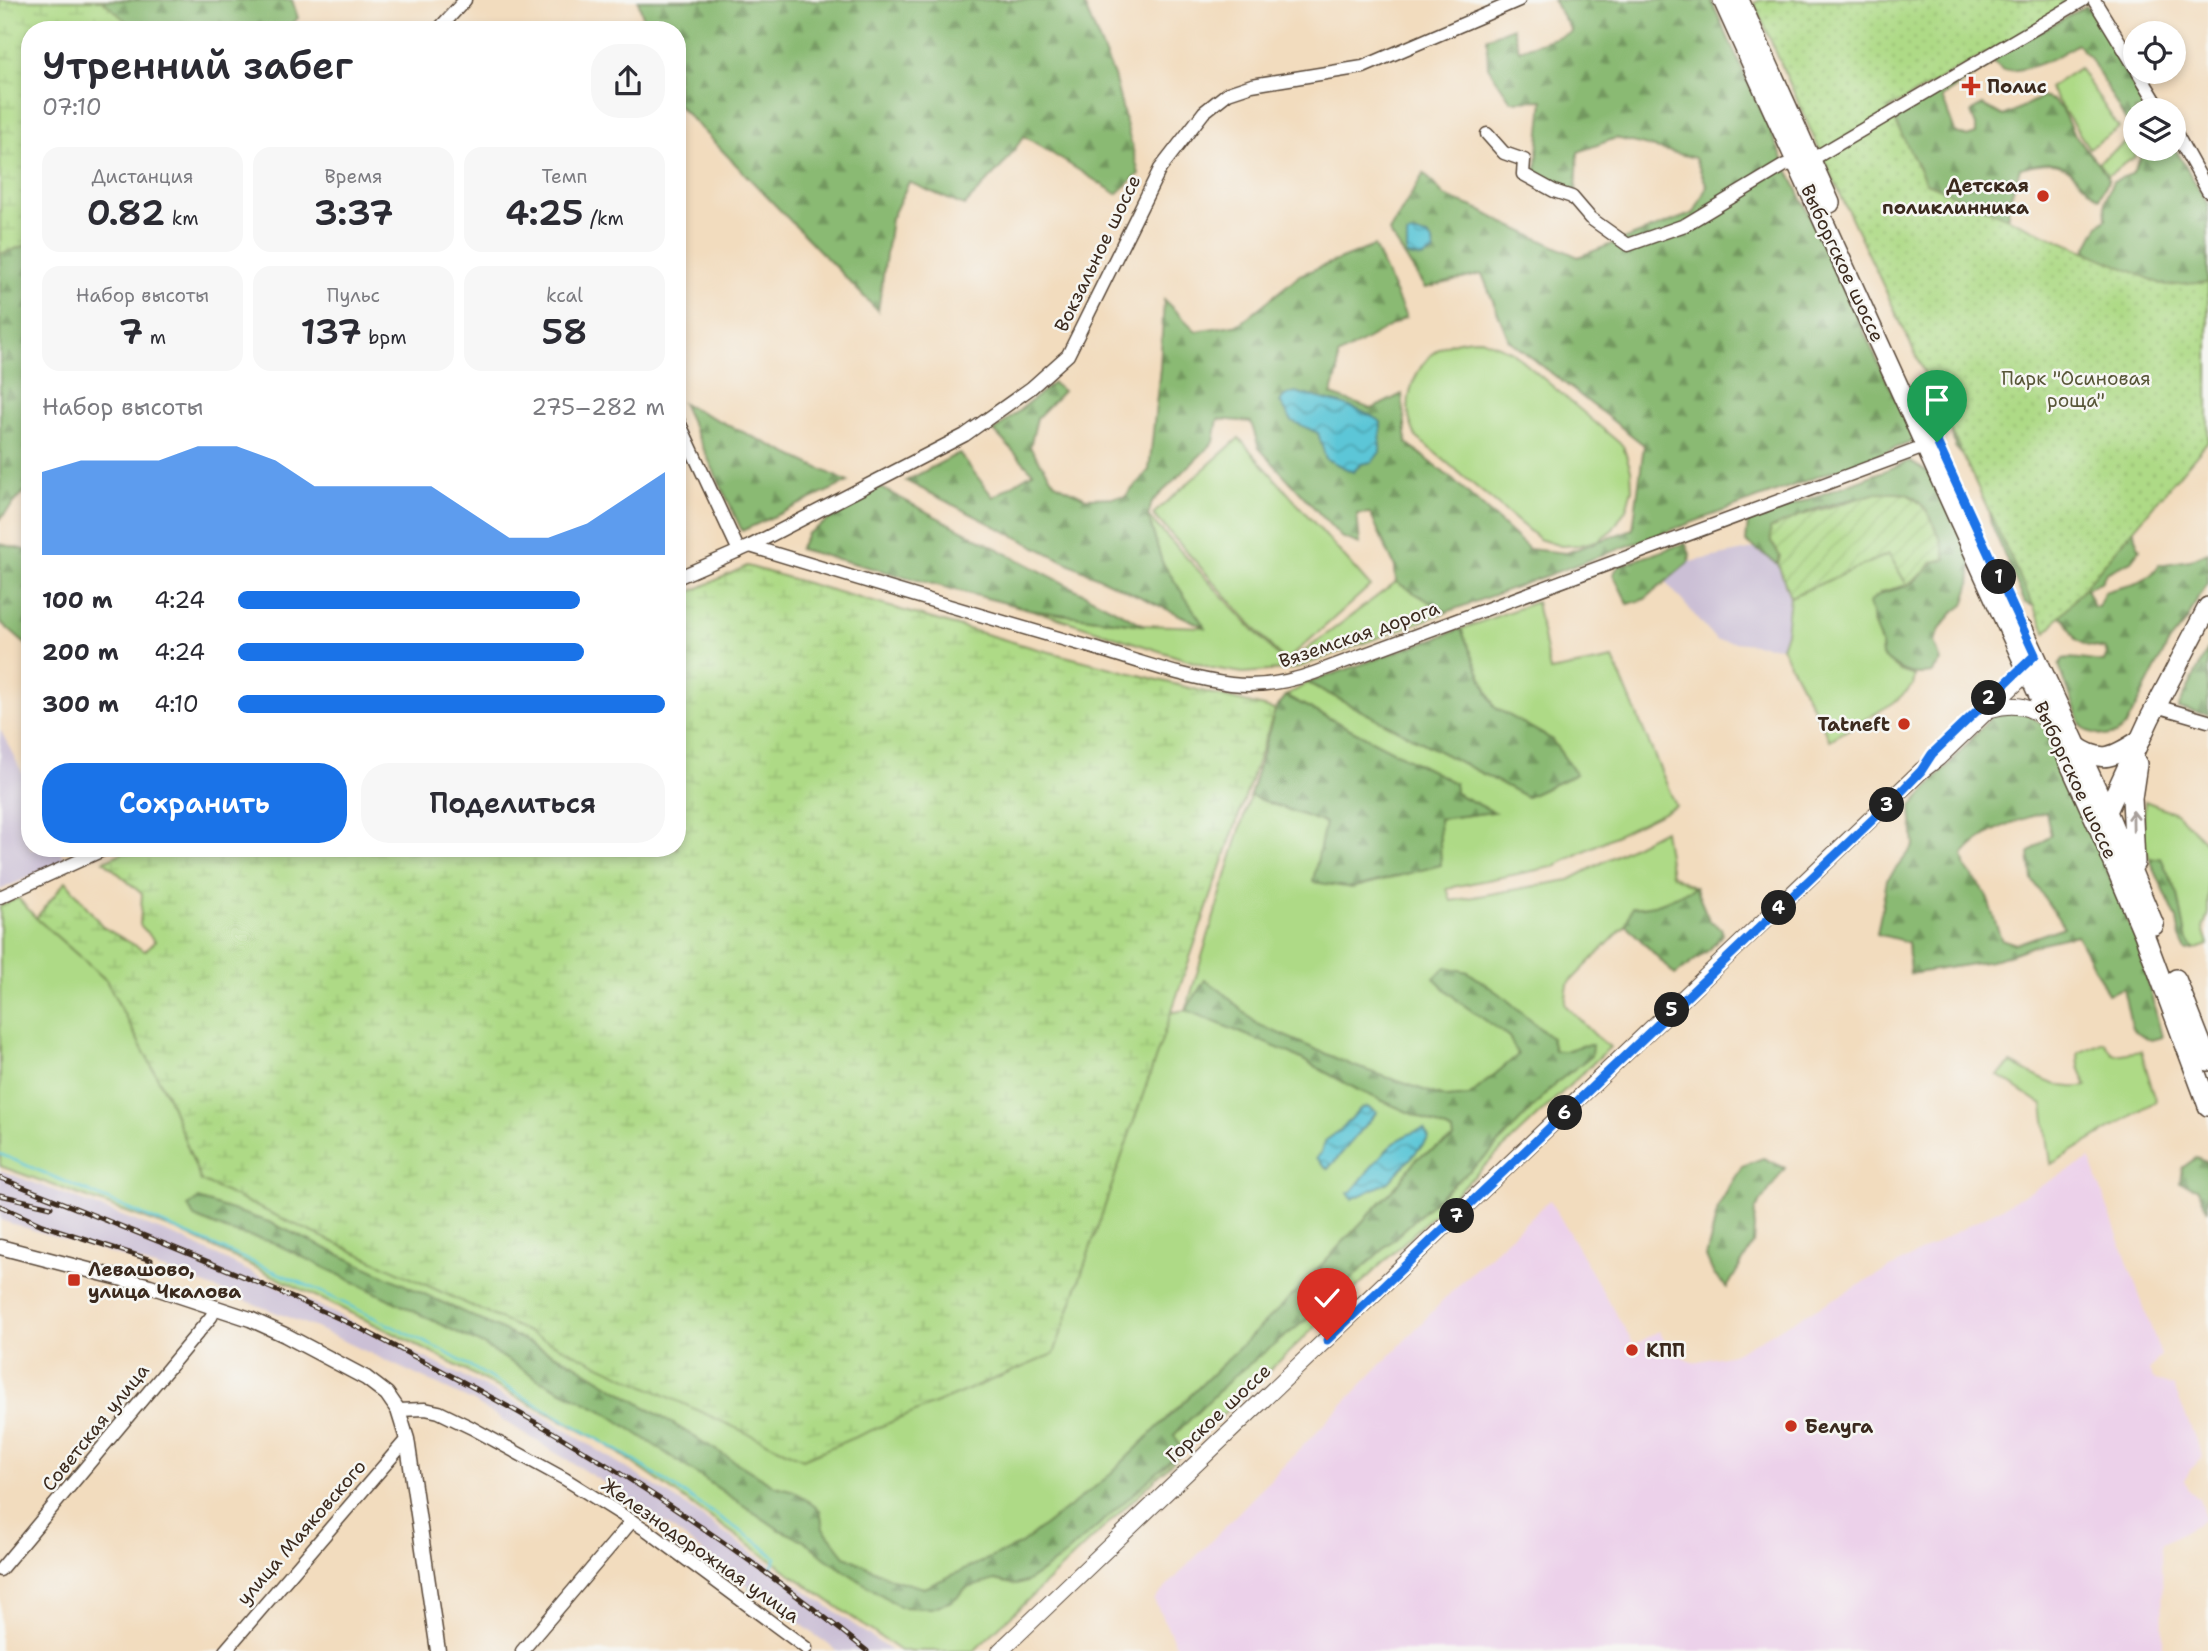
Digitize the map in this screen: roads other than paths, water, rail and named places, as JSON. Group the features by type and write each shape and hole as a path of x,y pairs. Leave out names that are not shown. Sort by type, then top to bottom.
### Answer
{"main road":[{"name":"Выборгское шоссе","path":"1723,0 1804,162 2029,664 2049,721 2136,878 2208,1061"},
{"name":"Выборгское шоссе","path":"1739,0 1804,162 1927,446 2029,664 2076,746 2208,1107"},
{"path":"2105,820 2140,740 2208,607"},
{"path":"2105,820 2137,764 2208,622"},
{"name":"Горское шоссе","path":"1000,1651 1921,771 1938,758 2029,664"},
{"name":"Горское шоссе","path":"1921,771 1932,754 2029,664"},
{"path":"1988,709 2006,704 2025,707 2038,712 2049,721"},
{"path":"2076,746 2088,754 2107,758 2140,740"},
{"path":"2136,878 2132,798 2137,764"}],"street":[{"path":"446,21 465,0"},
{"name":"Вокзальное шоссе","path":"686,574 745,548 965,435 1031,388 1068,355 1160,169 1204,112 1228,93 1252,85 1363,67 1519,0"},
{"path":"1487,134 1504,153 1524,160 1523,174 1554,191 1572,197 1590,218 1628,245 1685,225 1785,166 1804,162 2083,0"},
{"path":"2094,0 2123,47"},
{"path":"2186,152 2208,191"},
{"path":"686,435 745,548"},
{"name":"Вяземская дорога","path":"745,548 1210,680 1252,685 1269,684 1314,673 1927,446"},
{"path":"2163,708 2208,721"},
{"path":"0,897 88,857"},
{"path":"0,1247 150,1286 216,1307 285,1335 366,1378 387,1394 398,1410 407,1439 438,1651"},
{"name":"Советская улица","path":"0,1570 202,1328 216,1307"},
{"name":"Железнодорожная улица","path":"398,1410 425,1409 439,1412 565,1479 632,1521 803,1650"},
{"name":"улица Маяковского","path":"225,1651 407,1439"},
{"path":"522,1651 632,1521"}],"water":[{"path":"1411,233 1427,236 1433,242 1434,252 1422,258 1407,256 1407,235"},
{"path":"1295,392 1351,407 1381,422 1380,452 1372,462 1361,464 1353,472 1326,459 1318,433 1292,421 1280,402 1284,396"},
{"path":"1367,1107 1377,1112 1328,1169 1316,1158 1325,1141 1343,1128 1360,1109"},
{"path":"1424,1129 1429,1138 1389,1182 1352,1199 1348,1193 1383,1153 1401,1138"}],"waterway":[{"path":"0,1154 313,1288 445,1352 629,1457 760,1544 776,1558 771,1568"},
{"path":"749,1588 758,1584"}],"railway":[{"path":"0,1178 308,1304 489,1396 546,1428 711,1533 867,1651"},
{"path":"0,1195 51,1207"},
{"path":"0,1206 42,1225 151,1260"}],"place":[{"name":"Полис","path":"1971,86"},
{"name":"Детская поликлинника","path":"2043,196"},
{"name":"Tatneft","path":"1904,724"},
{"name":"Левашово, улица Чкалова","path":"74,1280"},
{"name":"КПП","path":"1632,1350"},
{"name":"Белуга","path":"1791,1426"}],"park label":[{"name":"Парк \"Осиновая роща\"","path":"2076,389"}]}
